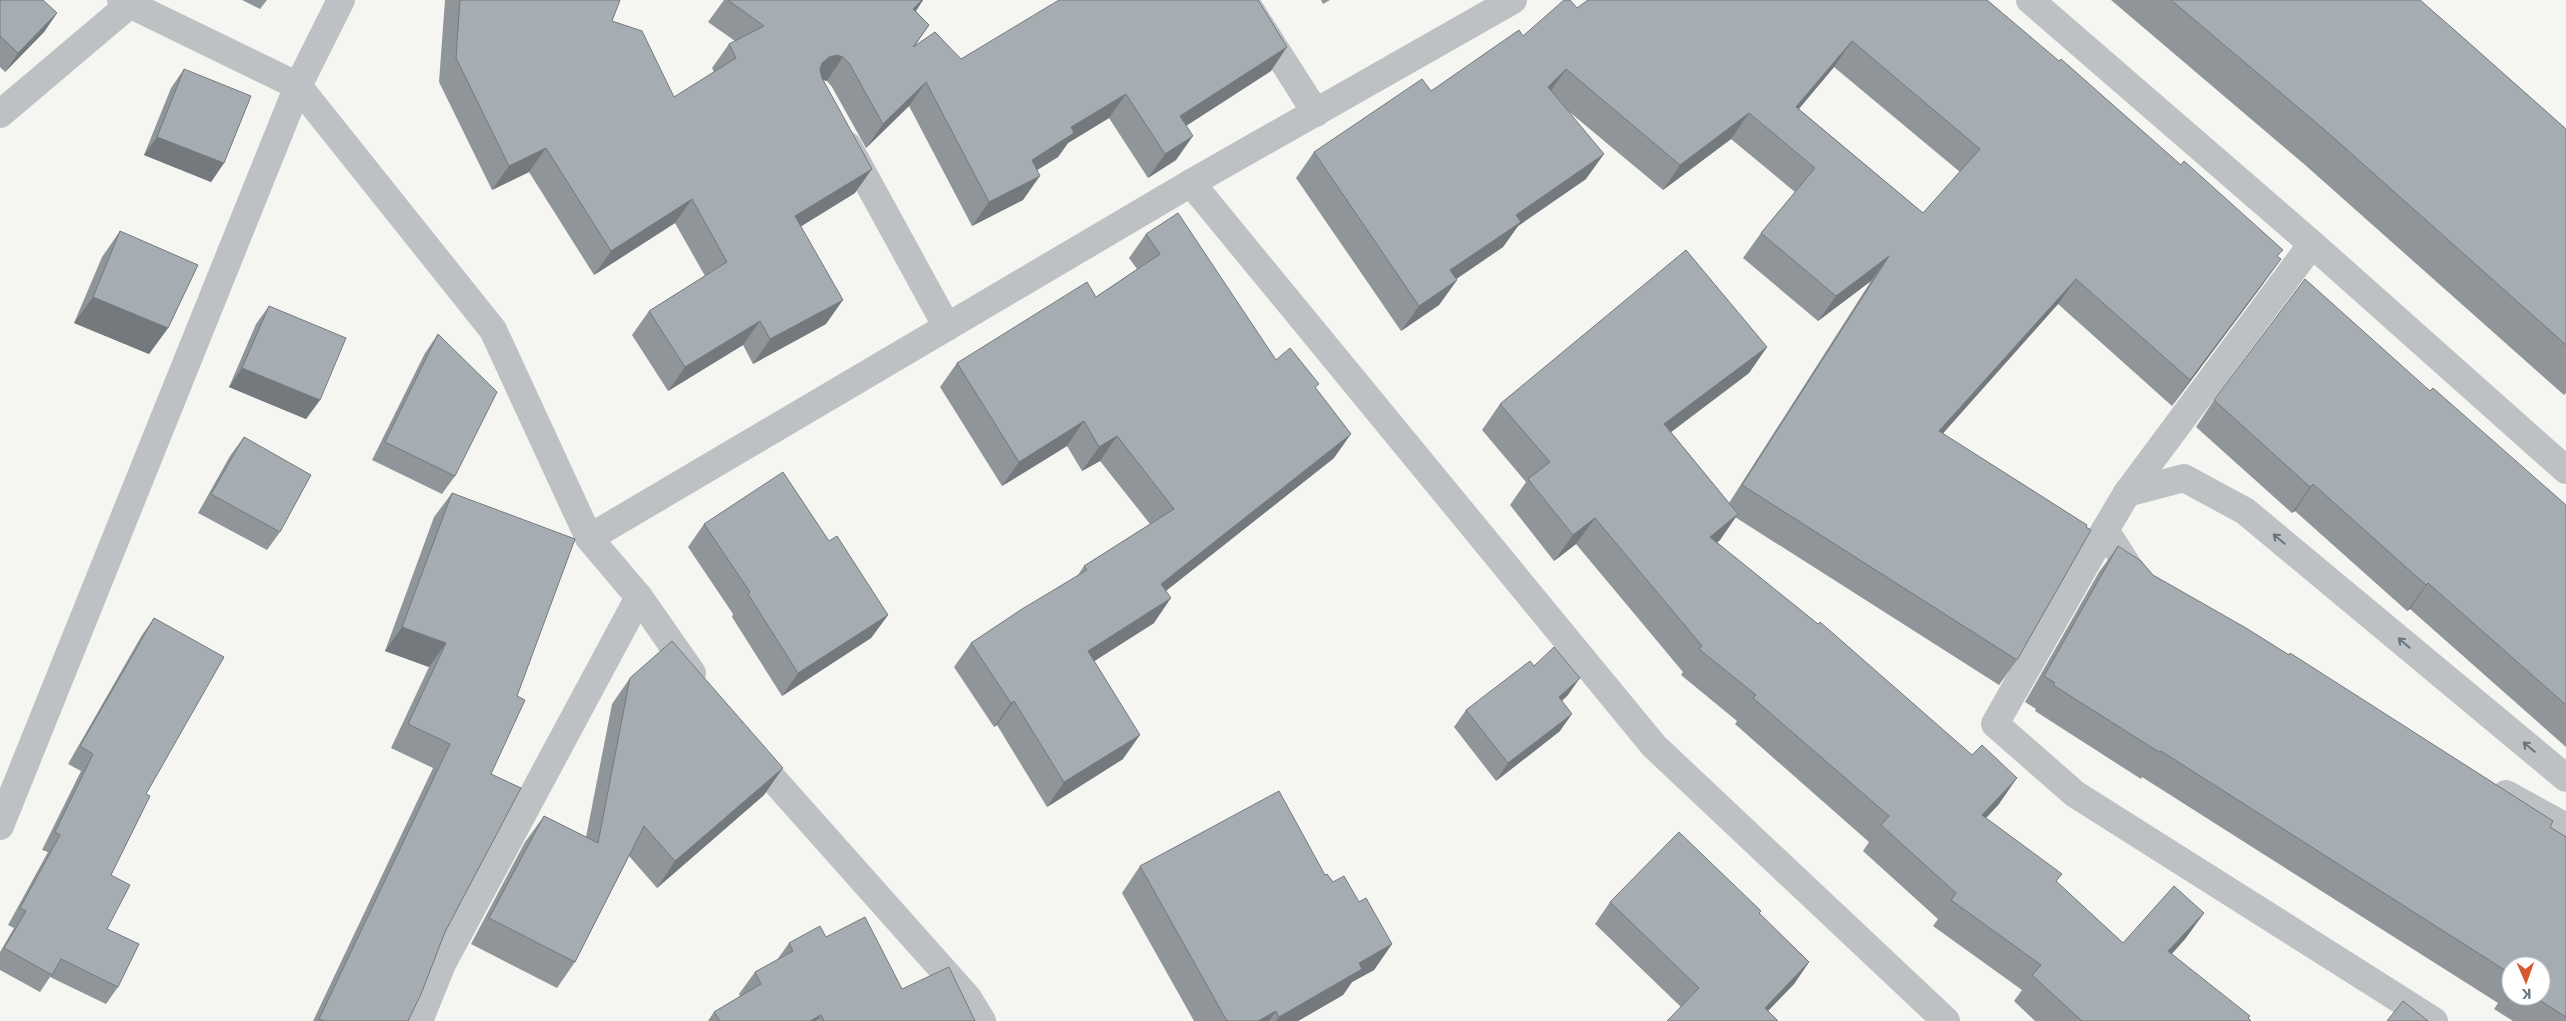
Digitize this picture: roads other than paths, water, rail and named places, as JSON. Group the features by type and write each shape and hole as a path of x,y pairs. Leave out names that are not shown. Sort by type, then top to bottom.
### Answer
{"street":[{"path":"0,826 298,86 341,0"},
{"path":"1244,0 1316,113"},
{"path":"589,538 1191,183 1513,0"},
{"path":"2030,0 2312,244 2566,470"},
{"path":"0,114 125,2 298,86 492,330 589,538 639,597 704,691"},
{"path":"834,121 947,327"},
{"path":"1191,183 1654,746 1946,1021"},
{"path":"2312,244 2127,493 1995,724 2075,794 2434,1021"},
{"path":"2127,493 2184,478 2245,511 2566,778"},
{"path":"2105,530 2142,588 2159,598"},
{"path":"419,1021 442,964 639,597"},
{"path":"732,730 968,998 982,1021"},
{"path":"2482,780 2566,828"}]}
